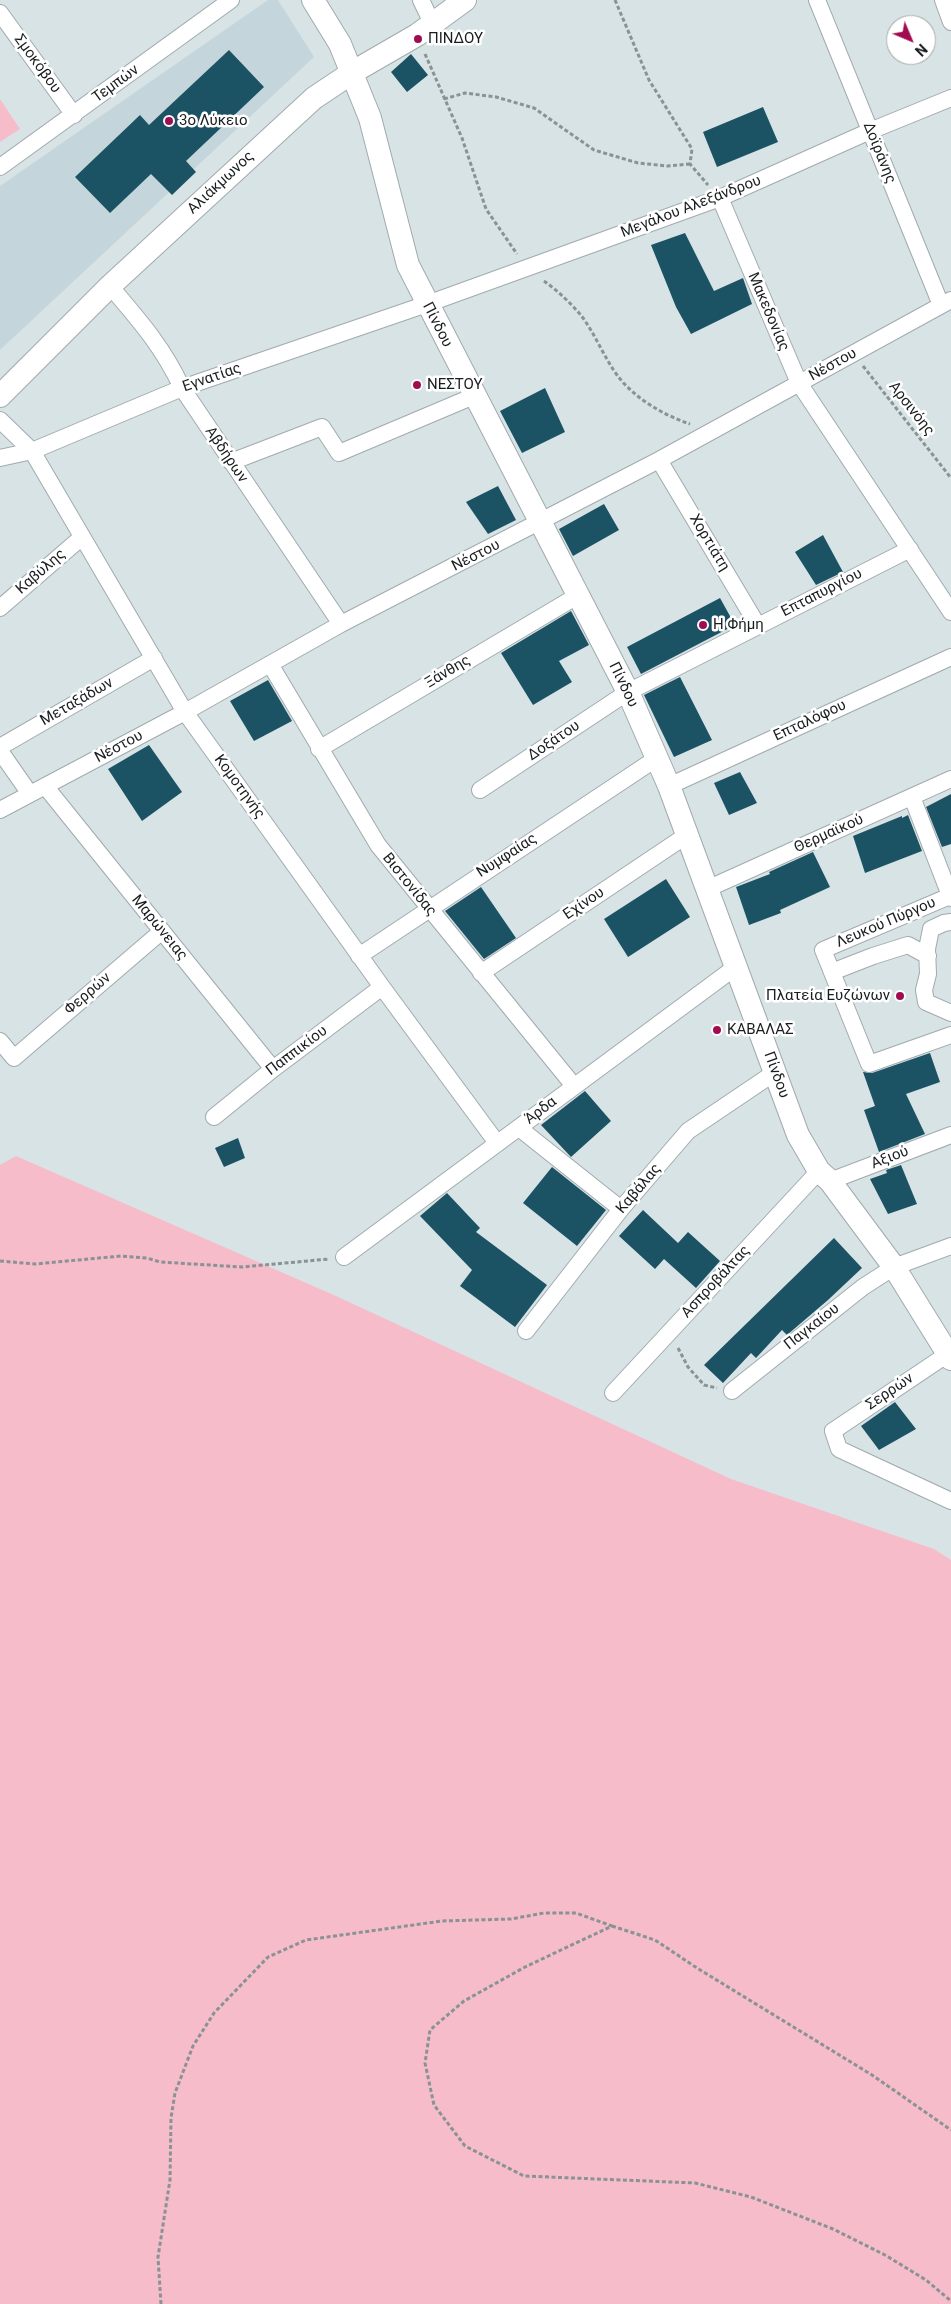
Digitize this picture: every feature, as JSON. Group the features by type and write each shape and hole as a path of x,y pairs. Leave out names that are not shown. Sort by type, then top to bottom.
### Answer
{"street":[{"name":"Τεμπών","path":"0,167 231,0"},
{"name":"Πίνδου","path":"313,0 340,44 353,72 370,118 408,265 539,524 628,692 669,786 798,1134 825,1176 894,1268 949,1356"},
{"path":"421,0 424,29"},
{"name":"Αλιάκμωνος","path":"0,396 110,286 314,98 424,29 465,0"},
{"name":"Δοϊράνης","path":"816,0 870,131 946,303"},
{"path":"943,0 951,22"},
{"name":"Σμοκόβου","path":"0,13 74,115"},
{"name":"Μεγάλου Αλεξάνδρου","path":"427,304 720,198 870,131 951,98"},
{"name":"Μακεδονίας","path":"720,198 799,384 951,612"},
{"name":"Αβδήρων","path":"110,286 149,332 170,361 182,388 341,624"},
{"name":"Νέστου","path":"0,810 185,712 341,624 539,524 946,303"},
{"name":"Εγνατίας","path":"0,458 32,451 182,388 427,304"},
{"path":"231,462 322,428 338,453 474,396"},
{"name":"Κομοτηνής","path":"0,420 32,451 185,712 359,956 497,1143"},
{"name":"Χορτιάτη","path":"659,460 758,626"},
{"name":"Καβύλης","path":"0,608 82,537"},
{"name":"Επταπυργίου","path":"628,692 910,548"},
{"name":"Ξάνθης","path":"319,749 577,596"},
{"name":"Επταλόφου","path":"669,786 951,657"},
{"name":"Μεταξάδων","path":"0,747 154,658"},
{"name":"Βιστονίδας","path":"270,664 378,846 574,1086"},
{"name":"Δοξάτου","path":"480,790 628,692"},
{"path":"0,751 30,794"},
{"name":"Νυμφαίας","path":"359,956 428,908 656,758"},
{"name":"Θερμαϊκού","path":"707,889 951,779"},
{"name":"Μαρώνειας","path":"46,786 273,1070"},
{"path":"912,797 951,897"},
{"name":"Εχίνου","path":"481,974 687,835"},
{"name":"Λευκού Πύργου","path":"951,897 822,950 868,1064 951,1035"},
{"path":"951,922 931,929 928,974 924,990 926,1002 951,1014"},
{"name":"Φερρών","path":"0,1041 14,1058 162,931"},
{"path":"832,972 908,945 928,956"},
{"name":"Άρδα","path":"344,1257 737,966"},
{"name":"Παππικίου","path":"214,1117 382,987"},
{"name":"Καβάλας","path":"526,1331 622,1209 688,1131 774,1072"},
{"path":"519,1128 622,1209"},
{"name":"Αξιού","path":"825,1176 951,1135"},
{"name":"Ασπροβάλτας","path":"613,1393 672,1329 825,1176"},
{"name":"Παγκαίου","path":"732,1391 863,1287 894,1268 951,1246"},
{"name":"Σερρών","path":"949,1356 833,1431 839,1449 951,1501"}],"path":[{"path":"615,0 649,80 692,148 690,164 720,198"},
{"path":"424,29 444,99 462,138 486,209 527,268 555,288 583,318 618,376 646,401 670,417 711,432"},
{"path":"444,99 465,93 506,100 534,108 594,150 638,163 667,166 690,164"},
{"name":"Αρσινόης","path":"853,354 951,478"},
{"path":"0,1261 35,1264 121,1256 147,1258 160,1262 242,1267 288,1264 344,1257"},
{"path":"672,1329 676,1343 688,1367 704,1385 732,1391"},
{"path":"161,2304 158,2257 170,2180 171,2118 176,2093 193,2046 214,2013 268,1957 306,1940 442,1921 511,1919 544,1913 576,1913 655,1940 872,2075 951,2130"},
{"path":"612,1926 525,1968 464,2001 430,2030 425,2063 434,2105 465,2146 524,2176 696,2183 751,2197 833,2229 885,2255 926,2280 951,2301"}],"shaded area":[{"name":"3ο Λύκειο","path":"268,0 278,0 314,57 0,350 0,186"},
{"path":"0,99 20,129 0,142"},
{"path":"16,1156 336,1296 731,1479 934,1549 951,1560 951,2304 0,2304 0,1165"}],"building":[{"path":"229,50 264,87 186,161 196,172 172,195 151,174 110,213 75,177 140,115 149,125"},
{"path":"411,54 428,75 407,92 391,72"},
{"path":"763,107 778,142 717,167 703,132"},
{"path":"685,233 714,291 743,278 752,304 691,334 676,307 651,245"},
{"path":"545,388 565,432 522,453 500,411"},
{"path":"498,486 516,520 488,534 466,502"},
{"path":"604,504 619,530 573,556 559,529"},
{"path":"823,535 843,572 816,585 795,552"},
{"path":"720,598 735,625 641,674 627,647"},
{"path":"571,611 589,645 559,661 572,682 533,705 501,653"},
{"path":"680,677 712,740 674,757 644,695"},
{"path":"268,680 292,721 254,741 230,701"},
{"path":"149,745 182,792 142,821 108,769"},
{"path":"740,772 757,803 729,815 714,783"},
{"path":"951,794 951,844 942,847 926,807"},
{"path":"908,815 922,851 865,873 853,836"},
{"path":"813,852 830,887 780,910 781,913 749,925 736,887 770,874 769,872"},
{"path":"666,879 690,917 628,957 604,919"},
{"path":"481,887 516,938 484,959 445,911"},
{"path":"930,1053 940,1082 906,1094 925,1134 879,1152 864,1110 875,1106 863,1072 872,1073"},
{"path":"585,1091 611,1121 571,1157 541,1125"},
{"path":"238,1138 245,1158 224,1167 215,1148"},
{"path":"901,1165 917,1204 888,1214 870,1179 887,1173 886,1170"},
{"path":"552,1167 606,1210 577,1246 523,1203"},
{"path":"447,1193 480,1228 476,1232 547,1285 515,1327 460,1286 472,1270 420,1216"},
{"path":"643,1210 678,1243 688,1232 720,1261 696,1288 664,1259 655,1269 619,1236"},
{"path":"834,1238 862,1268 787,1335 782,1330 756,1358 751,1353 723,1383 704,1365"},
{"path":"895,1402 916,1429 879,1450 861,1426"}],"place":[{"name":"ΠΙΝΔΟΥ","path":"418,39"},
{"name":"3ο Λύκειο","path":"169,121"},
{"name":"ΝΕΣΤΟΥ","path":"417,385"},
{"name":"Η Φήμη","path":"703,625"},
{"name":"Πλατεία Ευζώνων","path":"900,996"},
{"name":"ΚΑΒΑΛΑΣ","path":"717,1030"}]}
